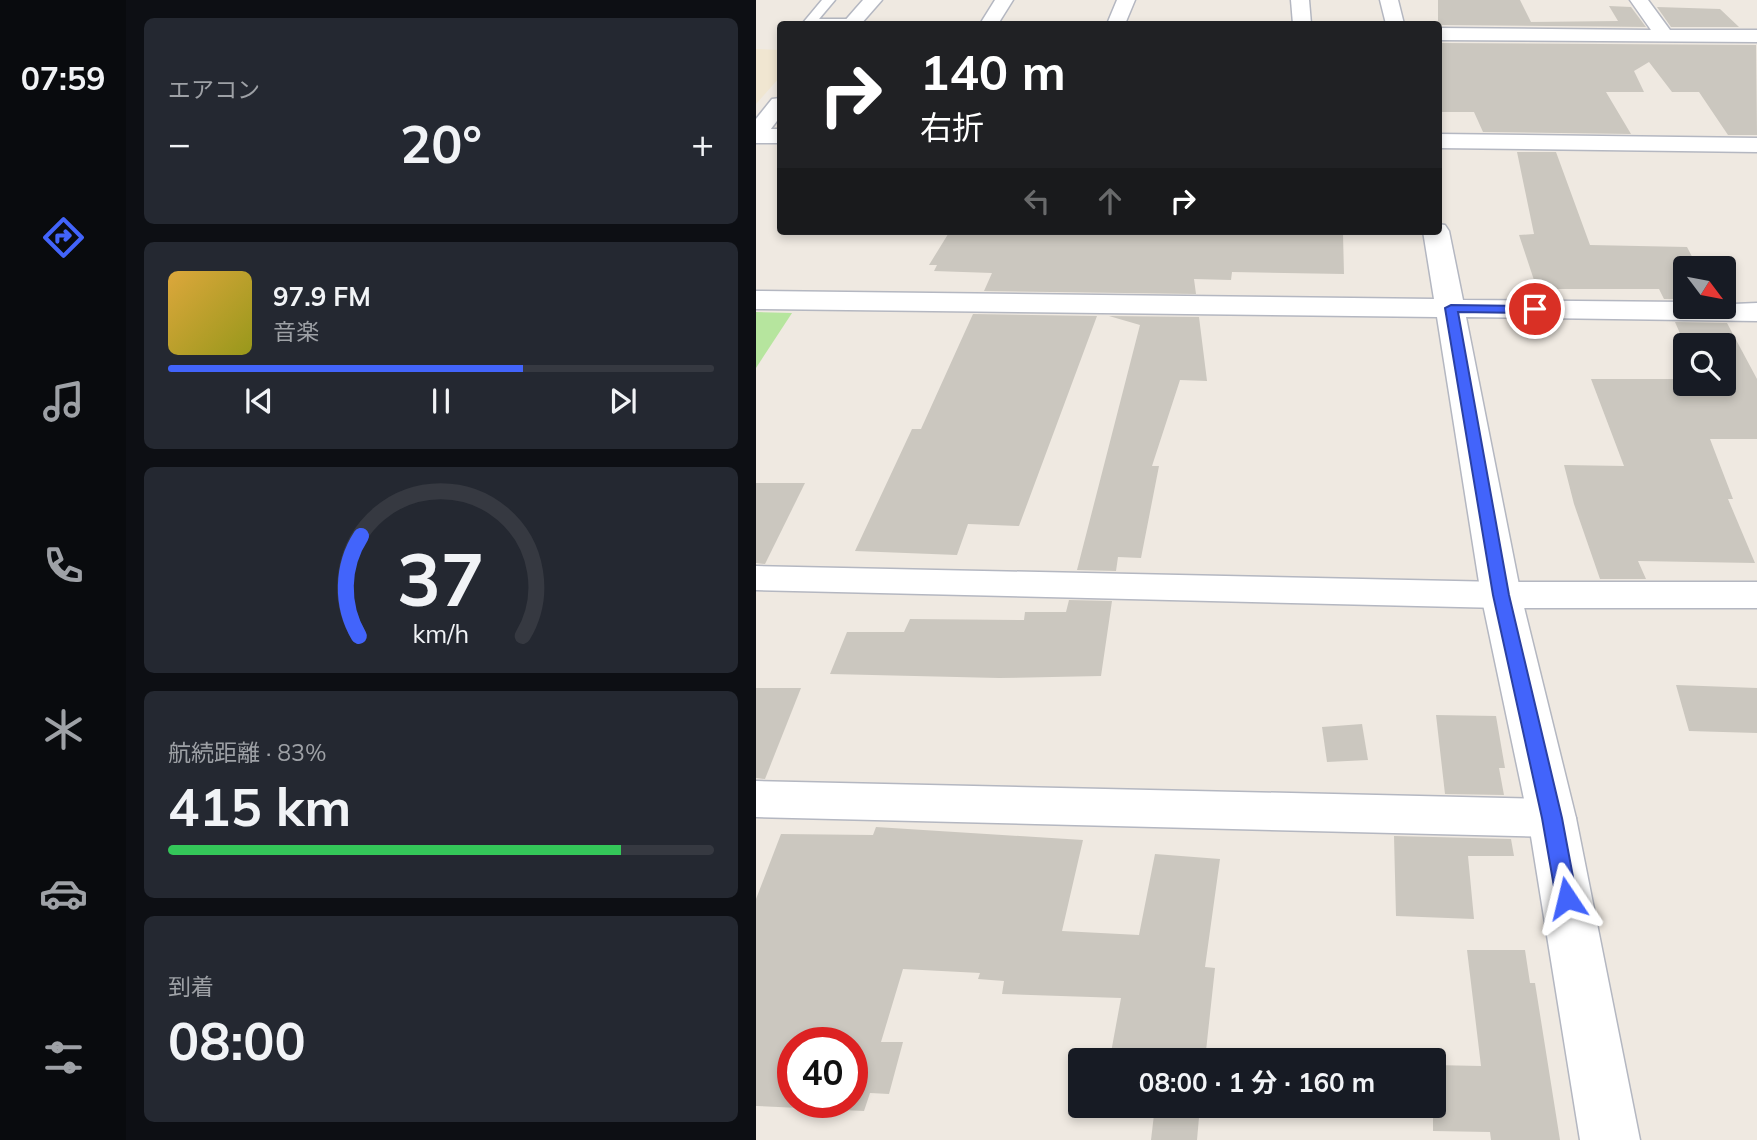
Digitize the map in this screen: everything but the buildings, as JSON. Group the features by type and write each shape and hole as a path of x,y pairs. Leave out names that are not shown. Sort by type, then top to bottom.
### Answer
{"street":[{"path":"854,21 873,0"},
{"path":"991,21 1004,0"},
{"path":"1117,21 1126,0"},
{"path":"1300,0 1302,21"},
{"path":"1389,0 1394,21"},
{"path":"1639,0 1664,35"},
{"path":"1442,34 1757,36"},
{"path":"756,134 777,108"},
{"path":"756,134 777,136"},
{"path":"1442,142 1757,145"},
{"path":"1437,235 1501,595 1552,818 1610,1140"},
{"path":"756,300 1757,312"},
{"path":"756,578 1501,595 1757,595"},
{"path":"756,799 1552,818"}],"lane":[{"path":"810,21 829,0"}],"shaded area":[{"path":"756,49 777,50 777,80 756,104"}],"green space":[{"path":"756,312 792,313 756,368"}],"route":[{"path":"1535,309 1451,308 1501,595 1552,818 1567,898"}]}
